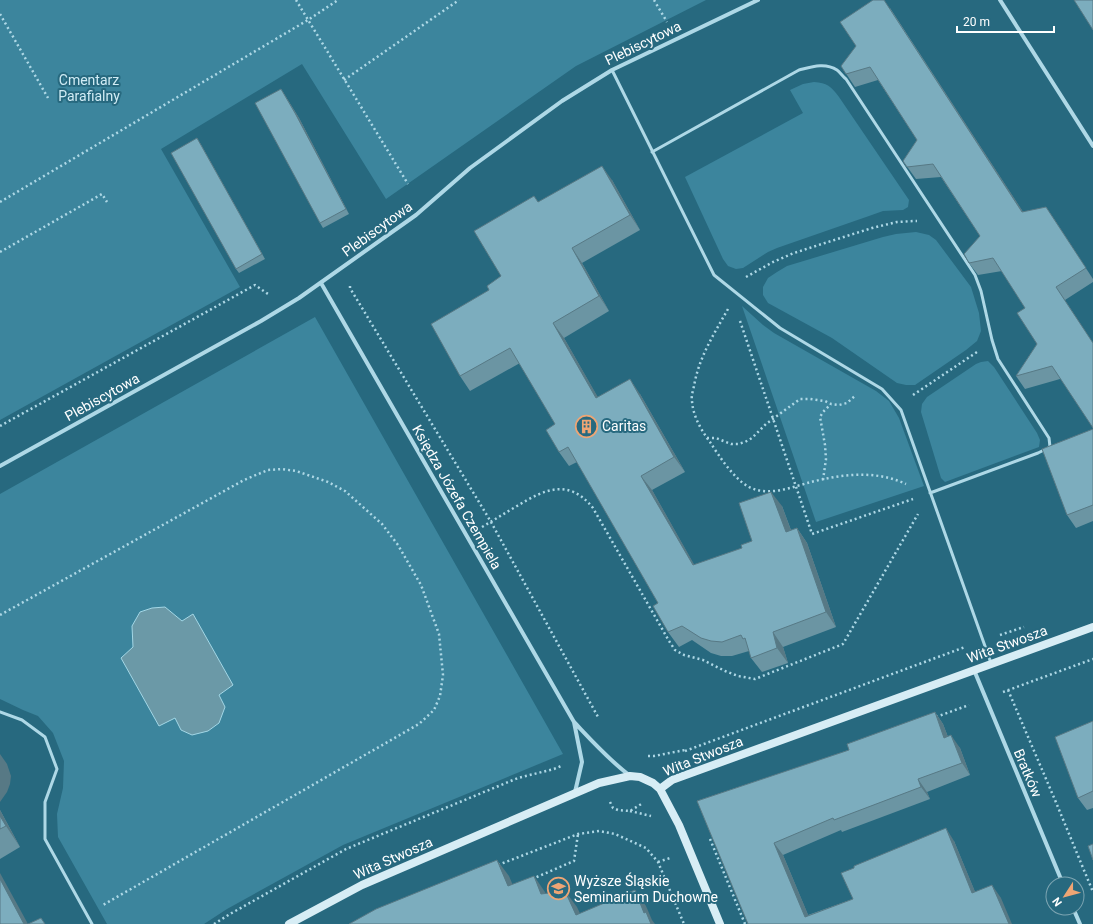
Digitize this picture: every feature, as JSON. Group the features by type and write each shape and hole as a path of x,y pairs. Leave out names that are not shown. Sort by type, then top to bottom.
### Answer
{"street":[{"name":"Plebiscytowa","path":"0,466 267,318 321,283 420,212 470,168 562,101 612,70 758,0"},
{"path":"1000,0 1093,146"},
{"name":"Księdza Józefa Czempiela","path":"321,283 574,722 611,761 630,776"},
{"name":"Wita Stwosza","path":"289,924 362,885 599,783 630,776 640,777 653,783 660,789 672,780 1093,627"},
{"name":"Bratków","path":"974,670 1060,876"},
{"name":"Księdza Józefa Czempiela","path":"574,722 582,762 575,793"},
{"path":"660,789 676,819 720,924"}],"lane":[{"path":"652,152 799,70 813,66 826,66 837,70 846,79 975,274 981,291 992,342 998,359 1049,438 1050,447 930,493"},
{"path":"612,70 714,275 780,328 882,388 901,410 991,663"},
{"path":"0,712 22,720 45,737 57,769 45,802 45,839 92,924"}],"path":[{"path":"296,0 408,184"},
{"path":"0,202 308,20 338,0"},
{"path":"344,80 459,0"},
{"path":"654,0 668,24"},
{"path":"0,14 48,98"},
{"path":"0,252 102,194 107,202"},
{"path":"930,493 812,534 728,286 794,253 872,228 897,222 914,221 944,228"},
{"path":"350,284 350,288 491,522 599,720"},
{"path":"0,426 255,285 270,297"},
{"path":"733,300 707,346 702,358 694,384 692,400 696,417 707,438 723,461 741,482 757,490 768,491 838,476 867,474 900,481 912,487 923,496"},
{"path":"901,410 904,402 913,394 992,342"},
{"path":"707,438 716,438 731,444 745,442 800,399 810,398 839,405 847,403 868,380"},
{"path":"823,480 826,459 820,417 831,404"},
{"path":"0,615 244,480 268,470 282,470 296,471 328,482 345,491 382,524 398,545 421,585 439,634 443,675 440,696 434,710 419,724 87,914"},
{"path":"466,536 530,498 545,491 561,489 578,494 593,508 675,650 684,655 703,660 738,676 755,679 843,644 930,493"},
{"path":"936,717 1093,659"},
{"path":"1008,690 1093,892"},
{"path":"641,755 654,756 685,750"},
{"path":"214,924 346,849 518,778 554,769 566,764"},
{"path":"613,808 618,810 630,810 643,803 660,789"},
{"path":"492,868 578,834 599,831 615,834 646,848 658,862 684,924"},
{"path":"527,882 574,861 578,834"},
{"path":"708,835 746,924"}],"green space":[{"name":"Cmentarz Parafialny","path":"0,0 706,0 576,66 386,199 302,64 161,149 240,287 0,420"},
{"path":"814,82 822,83 834,90 909,200 908,207 903,210 883,211 777,248 743,268 736,269 728,266 723,259 685,177 803,113 790,90 803,84"},
{"path":"916,232 929,235 936,240 971,287 979,313 981,331 977,341 966,350 915,385 897,383 832,338 768,303 763,295 763,287 768,278 787,266 883,237"},
{"path":"742,306 774,333 876,391 889,401 899,418 924,486 816,522"},
{"path":"315,317 563,754 343,845 227,909 204,924 107,924 58,837 57,814 63,788 64,761 53,733 38,716 0,699 0,494"},
{"path":"988,361 994,367 1037,433 1040,440 1039,447 945,482 941,478 921,412 922,404 927,397 976,364"}],"shaded area":[{"path":"165,607 182,621 193,614 233,685 219,695 225,707 219,723 208,731 192,735 181,730 175,718 159,726 121,658 133,647 132,626 140,612 152,608"}],"building":[{"path":"873,0 884,0 1022,212 1046,207 1086,268 1056,287 1093,343 1093,428 1052,366 1016,376 1037,344 1017,313 1025,308 993,258 969,263 964,254 980,236 933,164 907,167 903,161 917,140 870,67 846,74 841,66 856,46 840,22"},
{"path":"1074,0 1093,0 1093,30"},
{"path":"281,89 346,209 320,223 255,103"},
{"path":"197,138 262,254 236,269 171,153"},
{"name":"Caritas","path":"602,166 630,215 572,248 599,296 553,323 596,398 630,379 674,457 641,476 693,565 742,548 741,545 752,541 739,503 771,492 786,532 797,528 826,612 773,632 777,648 751,658 745,638 743,639 741,635 722,642 701,638 682,626 668,632 653,606 658,603 568,447 559,452 546,430 555,424 510,348 460,376 431,324 489,290 487,286 501,276 474,231 534,196 538,202"},
{"path":"1093,429 1093,505 1067,515 1042,449"},
{"path":"935,712 944,738 951,735 962,763 918,779 921,787 834,820 833,818 774,843 805,917 853,899 841,873 854,868 854,866 946,828 972,893 992,885 1009,924 748,924 697,801 849,750 847,744"},
{"path":"1093,721 1093,791 1078,798 1055,737"},
{"path":"0,816 6,826 0,829"},
{"path":"1093,844 1093,860 1088,846"},
{"path":"497,860 508,886 534,876 541,894 565,891 576,915 635,890 644,913 646,912 651,924 349,924 376,909"},
{"path":"0,879 24,924 0,924"},
{"path":"41,918 45,924 28,924"}],"place":[{"name":"Caritas","path":"586,426"},
{"name":"Wyższe Śląskie Seminarium Duchowne","path":"559,889"}]}
